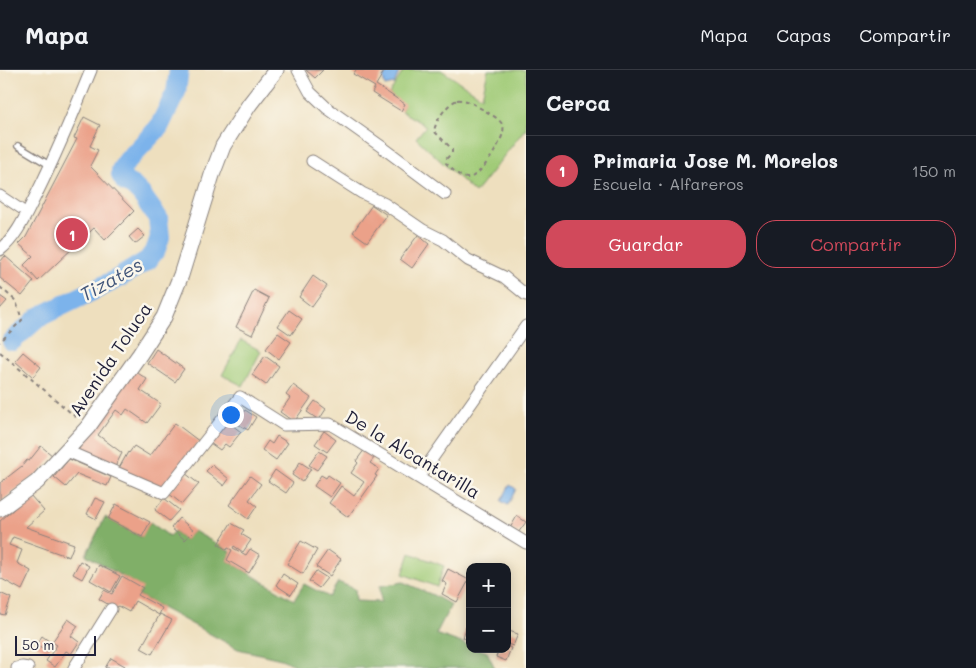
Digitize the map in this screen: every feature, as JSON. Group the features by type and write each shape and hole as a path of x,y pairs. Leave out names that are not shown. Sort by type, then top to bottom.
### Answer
{"street":[{"path":"0,250 18,228 51,166 91,70"},
{"name":"Avenida Toluca","path":"0,509 36,482 88,427 164,317 181,275 223,146 249,105 276,70"},
{"path":"298,70 310,92 327,108 445,194"},
{"path":"312,161 423,230 443,240 468,260 504,277 526,295"},
{"path":"0,195 27,213"},
{"path":"419,477 526,326"},
{"name":"De la Alcantarilla","path":"67,451 164,492 240,397 284,425 330,424 526,543"},
{"path":"74,668 111,609"},
{"path":"17,668 22,666 28,668"}],"lane":[{"path":"18,146 51,166"}],"path":[{"path":"457,100 467,100 502,124 504,131 501,139 476,176 461,177 446,163 446,159 452,153 452,149 434,131 445,110 457,100"},
{"path":"0,287 16,300 22,320 0,342"},
{"path":"0,352 88,427"}],"green space":[{"path":"404,70 441,70 482,97 488,70 526,70 526,130 475,193 416,138 426,126 401,111 404,104 389,94"},
{"path":"241,340 261,351 243,386 222,375"},
{"path":"105,517 141,537 150,522 169,536 174,531 185,540 194,531 231,552 227,560 294,600 304,584 329,597 338,582 355,589 356,601 381,602 380,586 403,582 451,605 436,634 466,645 466,653 488,653 495,668 302,668 281,659 238,649 138,595 142,588 86,555"},
{"path":"410,553 444,566 437,587 403,574"}],"water":[{"path":"388,70 400,70 394,84 385,86 383,78"},
{"path":"510,485 516,489 508,505 501,501"}],"building":[{"path":"306,70 323,70 315,78"},
{"path":"356,70 385,70 376,85 405,104 401,111 372,93 375,87 353,74"},
{"path":"84,117 100,125 90,146 98,150 90,166 134,211 105,240 94,228 38,281 24,265 33,256 19,244 26,237 77,139 74,138"},
{"path":"372,205 387,215 367,242 353,232"},
{"path":"138,229 145,236 135,244 129,237"},
{"path":"418,235 429,244 412,268 400,259"},
{"path":"5,256 34,281 22,296 0,278 0,262"},
{"path":"313,276 327,286 312,307 299,297"},
{"path":"254,290 269,298 252,335 236,327"},
{"path":"0,296 7,301 0,309"},
{"path":"289,310 302,319 291,335 278,326"},
{"path":"278,333 291,342 279,359 266,349"},
{"path":"156,349 184,369 175,382 147,363"},
{"path":"23,352 41,367 33,377 15,361"},
{"path":"265,356 279,366 266,385 252,375"},
{"path":"133,370 147,379 140,390 161,404 147,423 127,409 123,415 116,410 98,435 122,453 114,469 76,453"},
{"path":"293,385 311,398 294,422 280,412 290,398 286,395"},
{"path":"315,401 326,409 319,420 307,412"},
{"path":"245,410 256,417 248,430 236,423"},
{"path":"227,421 241,432 229,447 225,444 220,450 210,443"},
{"path":"175,423 200,442 161,490 118,470 128,452 134,446 150,456"},
{"path":"324,431 336,440 327,452 315,444"},
{"path":"277,436 288,443 276,460 262,450 268,441 272,444"},
{"path":"41,446 53,456 41,471 0,502 0,483 27,460 29,461"},
{"path":"365,449 375,457 370,463 379,469 375,475 377,476 348,517 329,503 341,486 354,496 364,482 351,473 358,463 356,461"},
{"path":"319,451 327,456 317,470 309,465"},
{"path":"69,459 111,477 107,486 77,474 66,487 54,477"},
{"path":"300,462 311,469 302,482 292,475"},
{"path":"212,465 229,479 224,486 206,471"},
{"path":"275,470 293,483 286,493 268,481"},
{"path":"185,473 199,484 182,504 168,493"},
{"path":"321,475 326,478 328,475 340,483 330,497 314,486"},
{"path":"250,476 261,484 249,500 257,506 248,519 229,505"},
{"path":"30,495 44,511 26,527 74,544 69,557 13,537 9,545 22,550 17,563 31,571 22,590 0,578 0,521"},
{"path":"95,498 105,502 96,519 87,514"},
{"path":"164,498 179,510 169,521 155,510"},
{"path":"116,504 150,522 142,537 108,519"},
{"path":"517,516 526,522 518,533 510,528"},
{"path":"179,518 194,531 185,540 171,528"},
{"path":"231,523 244,530 241,534 251,540 243,552 234,546 233,548 246,555 250,549 260,555 249,573 227,560 232,550 228,548 227,550 218,544"},
{"path":"301,541 317,550 303,574 287,564"},
{"path":"328,550 341,559 330,576 316,567"},
{"path":"80,561 89,566 82,579 73,574"},
{"path":"99,565 120,576 111,592 90,580"},
{"path":"448,569 466,578 466,586 457,602 442,594 447,584 442,581"},
{"path":"316,571 327,578 319,588 309,581"},
{"path":"283,574 298,584 291,595 276,585"},
{"path":"122,576 143,588 138,595 162,608 159,615 135,601 129,612 118,606 116,609 99,599 104,590 112,594"},
{"path":"0,593 11,598 5,615 0,614"},
{"path":"160,614 172,620 152,654 141,648"},
{"path":"68,619 78,626 71,636 79,642 71,654 66,651 55,667 46,661 57,645 52,642"},
{"path":"466,627 466,639 463,638"},
{"path":"511,632 518,634 513,646 511,645"},
{"path":"42,636 53,644 47,652 36,645"},
{"path":"498,653 509,653 506,661 496,657"},
{"path":"111,658 125,666 124,668 105,668"}],"waterway":[{"name":"Tizates","path":"12,341 39,317 117,279 148,260 156,249 160,237 158,218 141,194 133,186 125,182 121,175 121,170 126,162 159,127 176,92 179,70"}],"place":[{"name":"Primaria Jose M. Morelos","path":"72,234"}]}
